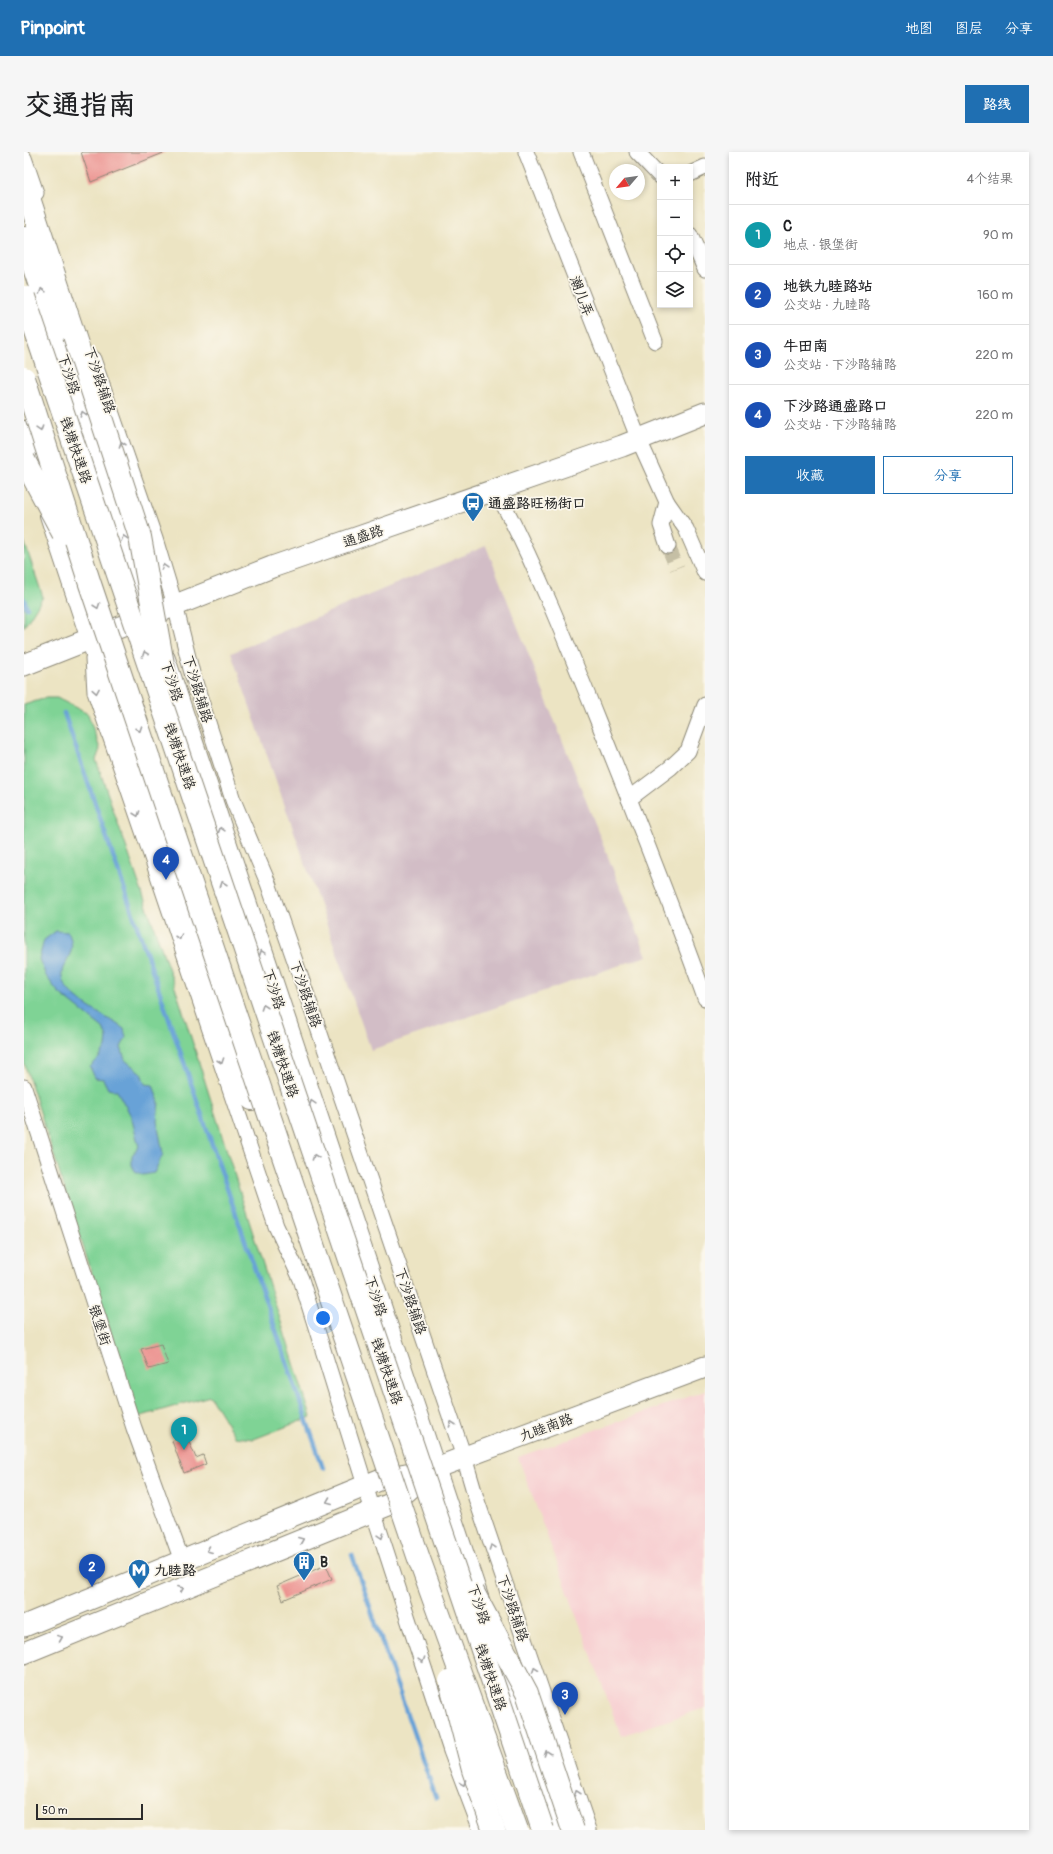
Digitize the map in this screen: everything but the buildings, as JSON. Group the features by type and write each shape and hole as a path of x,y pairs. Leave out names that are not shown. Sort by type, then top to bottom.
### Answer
{"main road":[{"path":"24,182 140,537 179,753"},
{"name":"下沙路","path":"24,238 433,1469 556,1830"},
{"name":"钱塘快速路","path":"24,297 543,1830"},
{"name":"钱塘快速路","path":"24,378 90,584 418,1556 517,1830"},
{"path":"24,432 375,1482 393,1503 512,1830"},
{"path":"24,460 90,584"},
{"path":"401,1413 422,1452 473,1592 527,1693 573,1830"},
{"path":"418,1556 473,1770 494,1830"}],"street":[{"name":"潮儿弄","path":"526,152 639,440 667,502 686,529 705,573"},
{"path":"581,152 655,340"},
{"path":"637,152 657,173"},
{"name":"下沙路辅路","path":"24,158 155,539 175,605 192,673 233,800 268,883 313,1013 589,1830"},
{"path":"693,173 705,167"},
{"path":"690,236 705,269"},
{"name":"通盛路","path":"24,664 92,639 150,614 272,567 639,440 705,414"},
{"path":"24,470 53,520"},
{"path":"496,490 530,556 629,799 705,998"},
{"path":"667,502 661,524 668,546"},
{"path":"629,799 670,768 688,751 705,706"},
{"name":"银堡街","path":"24,1087 134,1428 182,1561"},
{"name":"九睦南路","path":"375,1482 433,1469 705,1367"},
{"path":"24,1653 393,1503 433,1469"},
{"path":"24,1626 375,1482 373,1511 451,1751 481,1830"}],"shaded area":[{"path":"486,546 647,956 371,1050 231,653"},
{"path":"705,1391 705,1708 621,1736 518,1457"}],"green space":[{"path":"24,541 43,597 24,627"},
{"path":"46,698 57,698 88,714 100,749 96,760 178,996 311,1417 254,1439 235,1437 210,1396 138,1417 24,1062 24,705"}],"water":[{"path":"56,931 68,932 72,945 62,976 65,985 83,1003 124,1029 126,1038 121,1047 125,1060 141,1073 145,1084 153,1085 159,1102 157,1121 163,1154 154,1173 143,1175 135,1171 132,1165 132,1155 139,1147 131,1116 117,1091 108,1089 103,1079 95,1078 90,1067 100,1057 106,1047 107,1037 103,1028 58,992 46,976 39,959 44,940"}],"waterway":[{"path":"24,599 27,608"},
{"path":"64,713 323,1468"},
{"path":"352,1555 436,1798"}],"tunnel":[{"path":"668,546 677,568"}],"place":[{"name":"通盛路旺杨街口","path":"473,522"},
{"name":"下沙路通盛路口","path":"166,880"},
{"name":"C","path":"184,1450"},
{"name":"B","path":"304,1582"},
{"name":"地铁九睦路站","path":"92,1587"},
{"name":"九睦路","path":"139,1590"},
{"name":"牛田南","path":"565,1715"}]}
